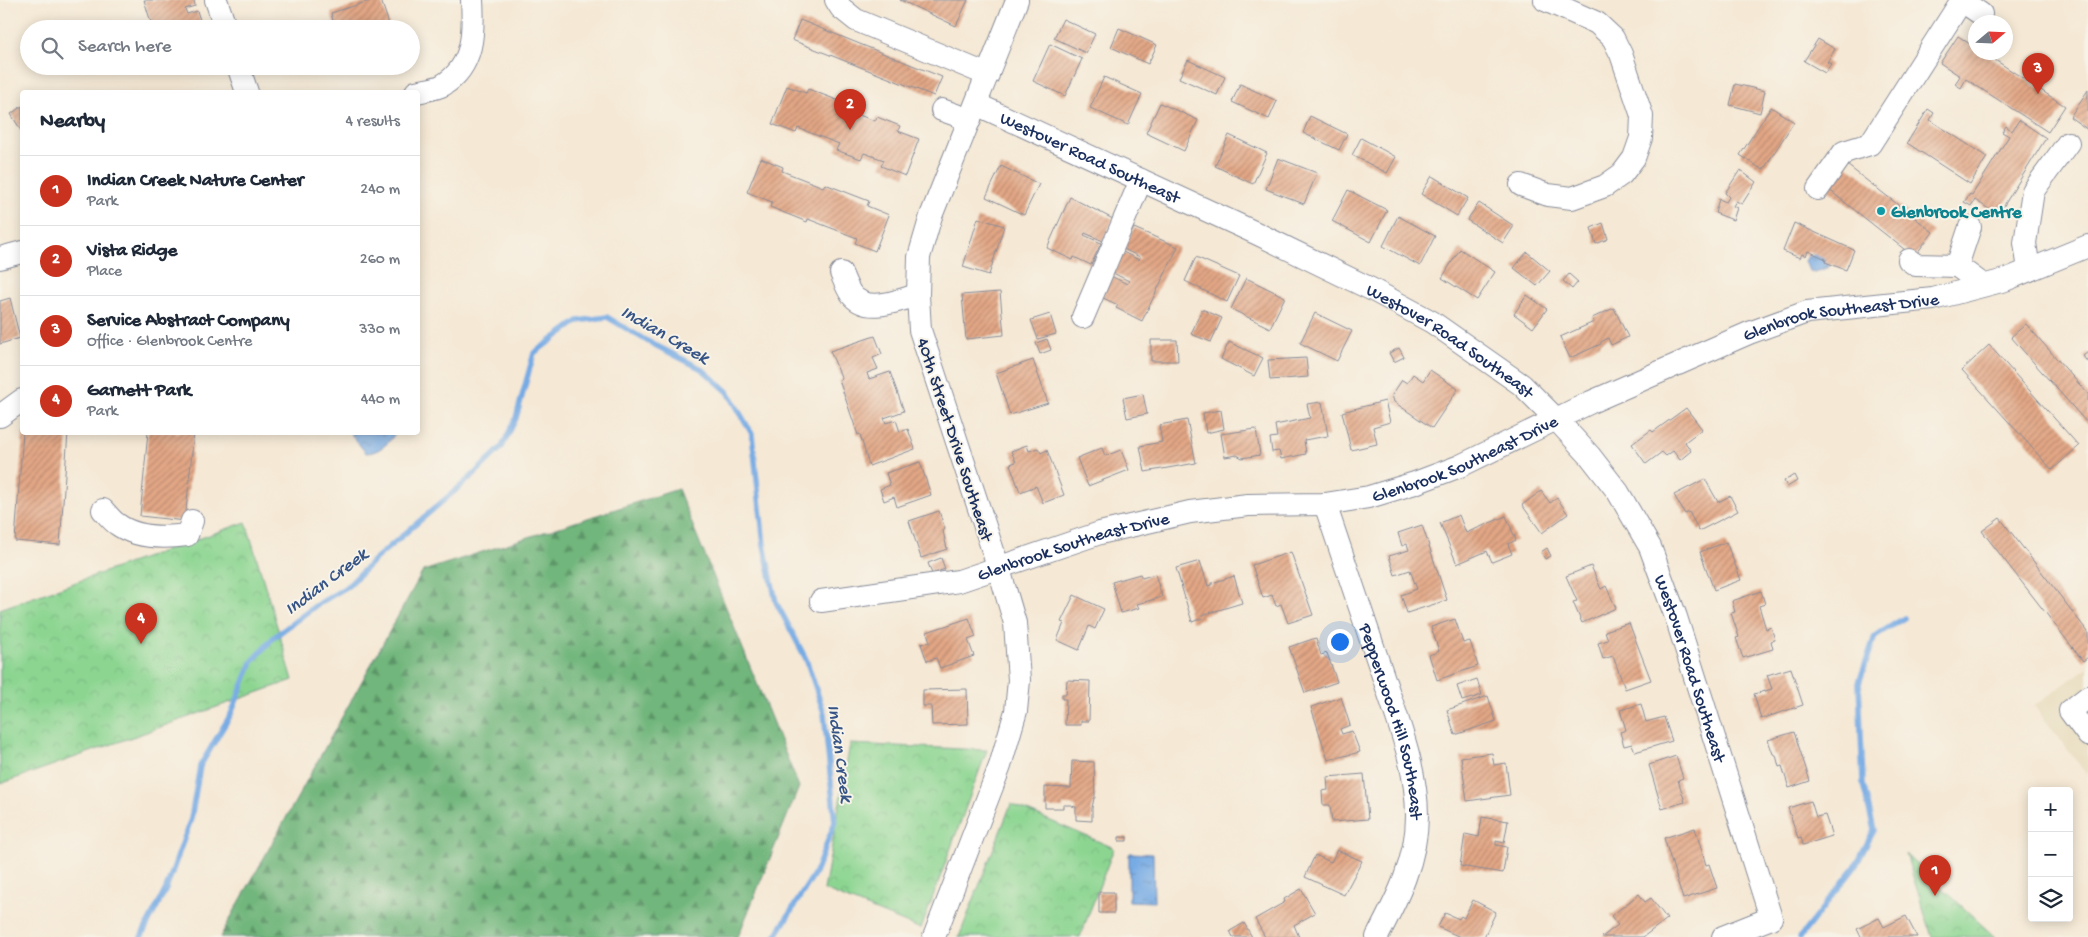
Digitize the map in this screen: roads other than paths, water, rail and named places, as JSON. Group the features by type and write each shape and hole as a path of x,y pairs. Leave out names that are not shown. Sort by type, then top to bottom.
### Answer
{"street":[{"path":"216,0 223,20"},
{"path":"420,91 442,85 464,66 474,31 472,0"},
{"path":"836,0 841,8 856,20 988,75"},
{"name":"40th Street Drive Southeast","path":"934,937 1000,766 1016,711 1019,680 1015,623 999,568 920,330 918,295 919,257 931,216 1017,0"},
{"path":"1521,185 1548,195 1572,198 1606,186 1622,174 1634,158 1641,138 1642,116 1614,38 1591,10 1545,0"},
{"path":"1818,189 1844,152 1870,144 1962,0 1981,14"},
{"path":"241,75 246,90"},
{"name":"Westover Road Southeast","path":"942,110 973,112 1141,180 1362,285 1432,322 1522,385 1556,419 1590,456 1618,492 1650,547 1676,617 1771,918 1723,937"},
{"path":"2029,270 2025,243 2032,191 2068,143"},
{"path":"1083,317 1141,180"},
{"path":"1958,266 1970,227"},
{"name":"Glenbrook Southeast Drive","path":"821,601 959,581 1100,533 1190,512 1248,505 1325,504 1369,497 1415,483 1460,466 1556,419 1749,333 1807,312 1932,299 2029,270 2088,246"},
{"path":"0,258 20,253"},
{"path":"1909,260 1916,265 1958,266 1983,285"},
{"path":"841,273 852,296 866,305 880,305 918,295"},
{"path":"0,416 20,401"},
{"name":"Pepperwood Hill Southeast","path":"1325,504 1404,738 1414,780 1417,817 1410,864 1397,901 1377,937"},
{"path":"103,510 117,524 136,533 168,537 187,535 192,520"},
{"path":"2088,697 2070,711 2088,734"}],"water":[{"path":"1814,255 1828,261 1829,267 1815,272 1809,271 1805,261 1808,256"},
{"path":"352,435 394,435 383,447 366,453"},
{"path":"1130,853 1153,854 1154,902 1129,901"}],"waterway":[{"name":"Indian Creek","path":"141,937 166,889 191,819 200,766 231,714 252,662 273,638 315,606 348,586 374,560 471,477 502,447 516,418 534,353 578,321 607,317 647,341 702,369 728,392 752,434 764,545 776,602 806,659 824,713 835,822 816,871 775,937"},
{"path":"1800,937 1855,867 1874,830 1863,784 1859,683 1875,636 1904,618"}],"place":[{"name":"Service Abstract Company","path":"2038,94"},
{"name":"Vista Ridge","path":"850,130"},
{"name":"Glenbrook Centre","path":"1881,211"},
{"name":"Garnett Park","path":"141,644"},
{"name":"Indian Creek Nature Center","path":"1935,896"}]}
